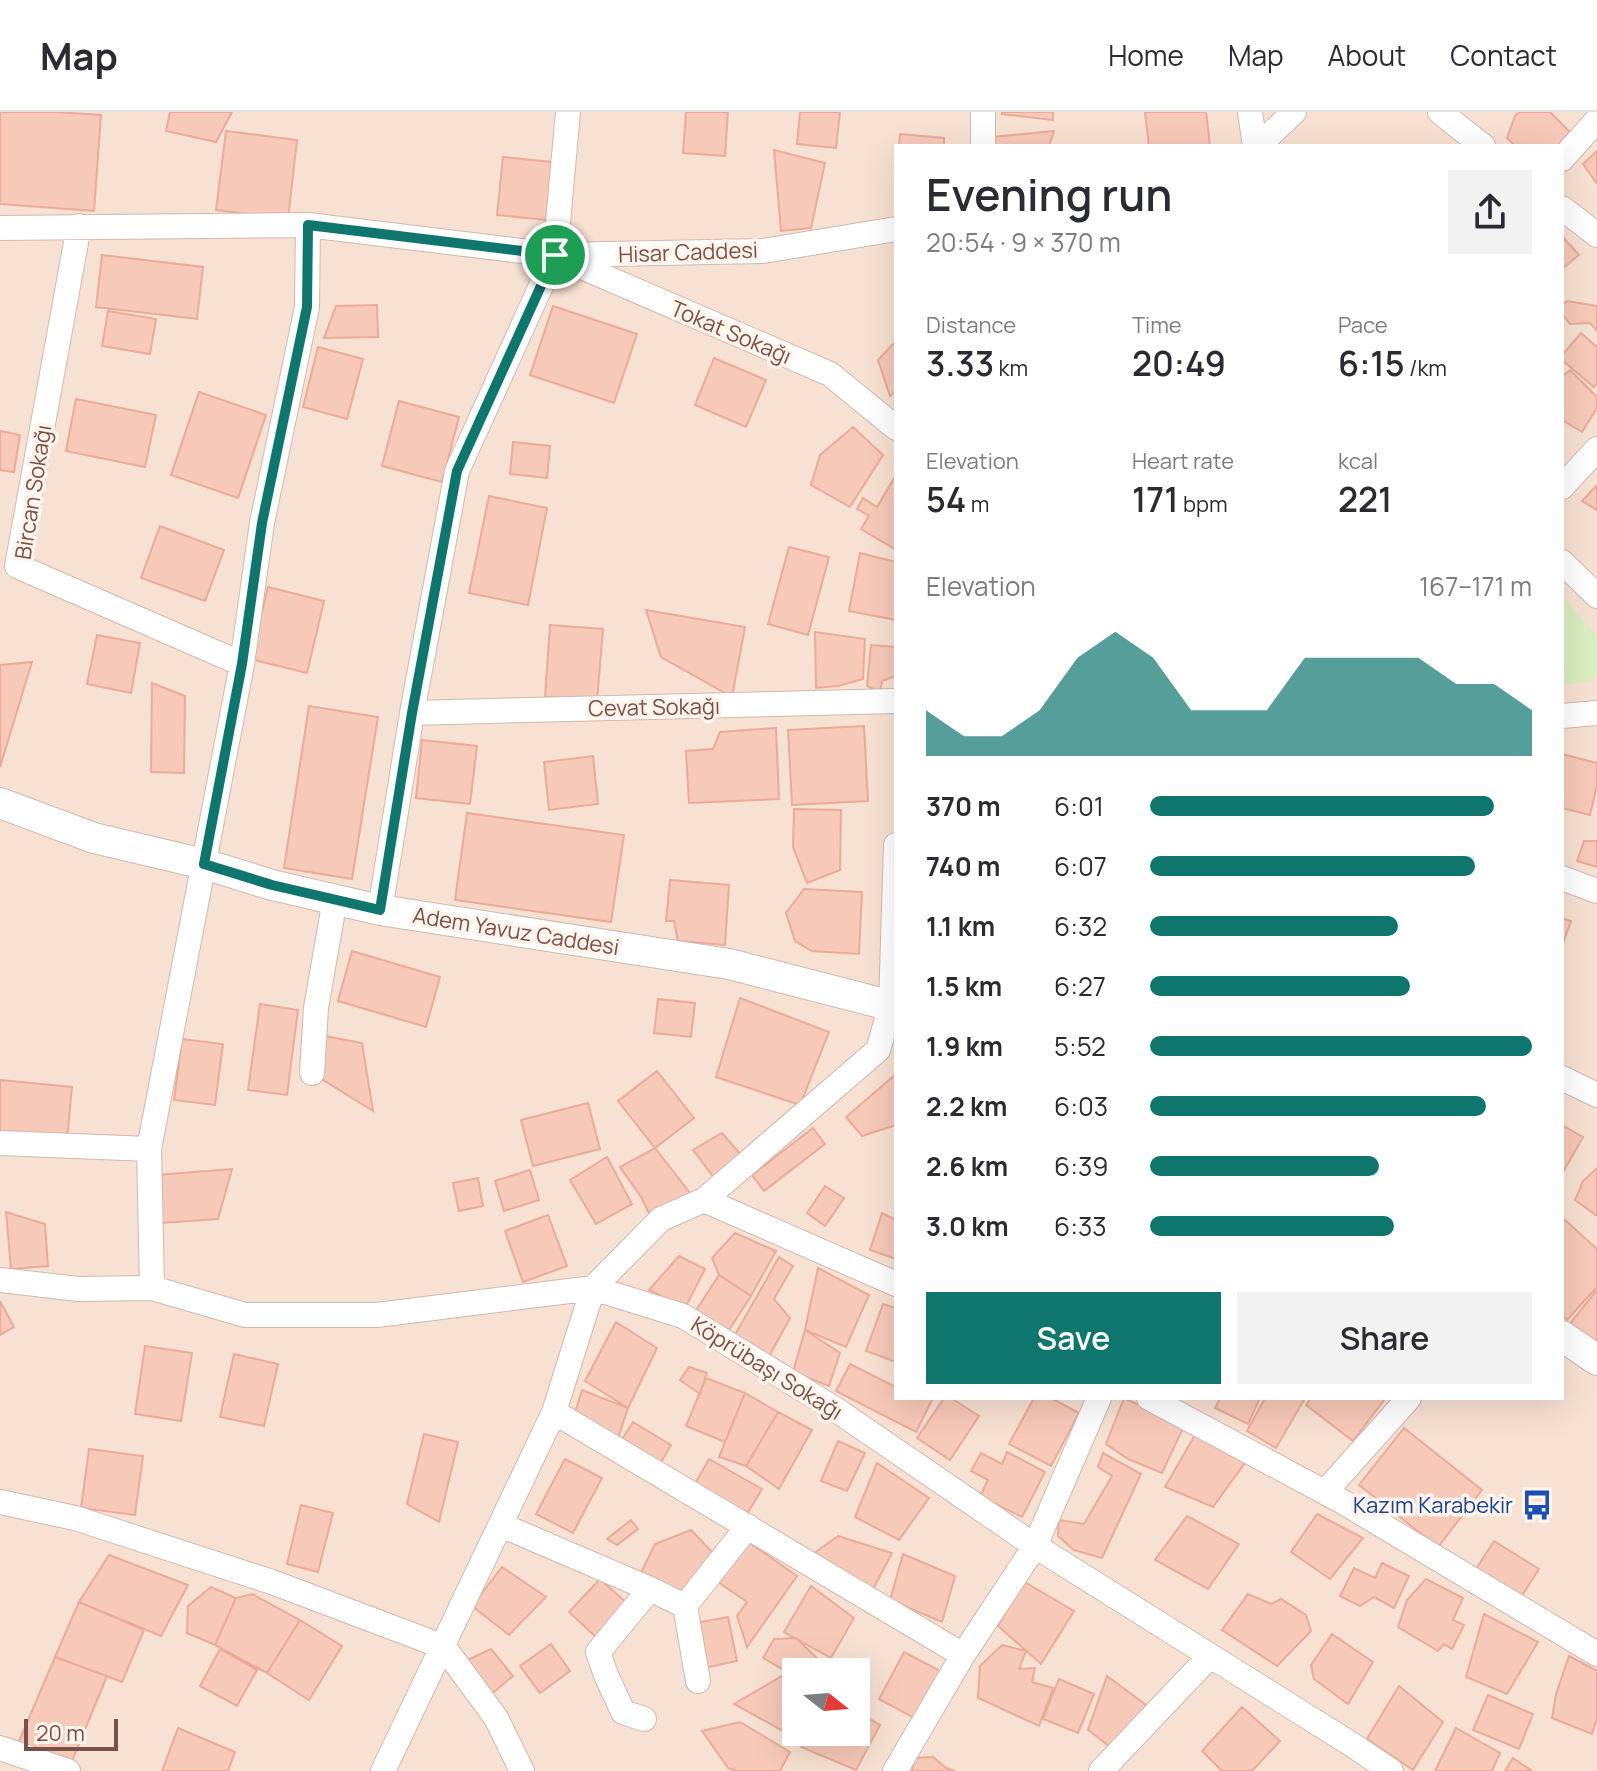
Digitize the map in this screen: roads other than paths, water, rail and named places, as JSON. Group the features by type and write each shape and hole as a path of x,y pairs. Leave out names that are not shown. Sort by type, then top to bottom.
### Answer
{"street":[{"path":"380,910 412,713 457,471 555,255 568,112"},
{"path":"983,112 983,144"},
{"path":"1250,112 1257,144"},
{"path":"1259,144 1294,112"},
{"path":"1440,112 1480,144"},
{"path":"1564,157 1597,120"},
{"path":"1564,210 1597,235"},
{"path":"152,1288 149,1149 242,664 262,523 307,307 308,225"},
{"name":"Hisar Caddesi","path":"0,228 308,225 555,255 763,251 894,229"},
{"name":"Bircan Sokağı","path":"79,226 17,566 242,664"},
{"name":"Tokat Sokağı","path":"555,255 830,374 894,426"},
{"path":"1564,485 1597,449"},
{"path":"1564,564 1597,596"},
{"name":"Cevat Sokağı","path":"412,713 894,701"},
{"path":"1564,716 1597,713"},
{"name":"Adem Yavuz Caddesi","path":"0,803 94,838 380,910 729,964 893,1006"},
{"path":"1564,879 1597,891"},
{"path":"312,1073 316,1008 335,899"},
{"path":"383,1771 554,1412 593,1288 661,1219 704,1200 878,1050 893,1006 894,952"},
{"path":"1564,1079 1597,1095"},
{"path":"0,1143 149,1149"},
{"path":"704,1200 894,1283"},
{"name":"Köprübaşı Sokağı","path":"0,1280 78,1289 152,1288 245,1315 377,1315 593,1288 683,1316 835,1409 1035,1546 1391,1771"},
{"path":"1564,1337 1597,1360"},
{"path":"895,1771 963,1655 1035,1546 1098,1400"},
{"path":"1153,1400 1325,1492 1597,1654"},
{"path":"1325,1492 1407,1400"},
{"path":"554,1412 963,1655"},
{"path":"0,1502 75,1518 256,1577 444,1647 496,1718 522,1771"},
{"path":"501,1525 685,1606"},
{"path":"698,1681 685,1606 748,1526"},
{"path":"644,1719 623,1712 598,1652 650,1589"},
{"path":"1112,1768 1210,1656"},
{"path":"0,1748 68,1771"}],"place":[{"name":"Kazım Karabekir","path":"1537,1505"}]}
